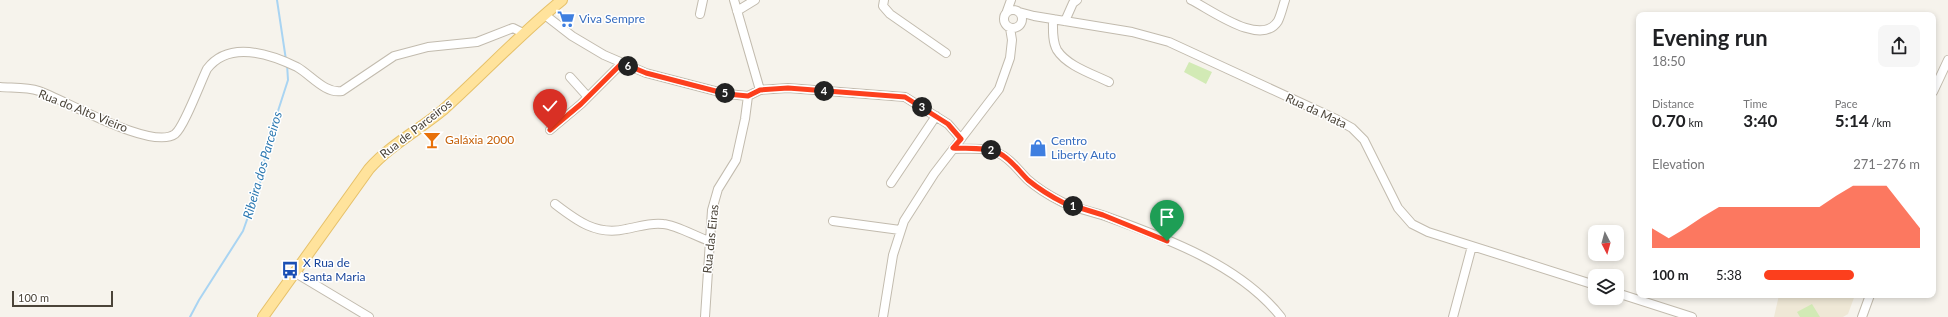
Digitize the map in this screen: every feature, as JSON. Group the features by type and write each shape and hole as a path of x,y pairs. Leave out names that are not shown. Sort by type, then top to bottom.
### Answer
{"main road":[{"name":"Rua de Parceiros","path":"266,316 294,272 379,157 442,110 523,33 562,0"}],"street":[{"path":"700,14 703,0"},
{"path":"734,0 760,90"},
{"path":"737,12 755,0"},
{"path":"884,0 883,6 890,14 946,53"},
{"path":"883,317 893,255 904,221 918,197 953,148 999,89 1007,70 1012,40 1016,26 1022,17 1011,0"},
{"path":"1011,0 1003,21 1016,26"},
{"path":"1065,21 1073,3 1077,0"},
{"path":"1191,0 1241,27 1255,31 1268,29 1277,22 1285,0"},
{"path":"1007,11 1018,11"},
{"name":"Rua da Mata","path":"1018,11 1034,16 1132,32 1169,42 1352,128 1367,144 1392,199 1412,224 1428,232 1588,283"},
{"path":"544,14 572,36 604,55 646,73 727,94 748,96 760,90 788,88 905,97 948,124 961,139"},
{"path":"1016,26 1034,16"},
{"path":"1054,19 1054,40 1057,49 1063,56 1109,82"},
{"name":"Rua do Alto Vieiro","path":"0,86 38,91 100,119 144,134 167,138 179,131 211,63 230,53 245,51 265,54 298,68 329,90 336,92 342,91 394,56 411,50 478,42 513,28 523,33"},
{"path":"1936,86 1948,60"},
{"path":"550,130 588,97 622,63"},
{"path":"570,77 588,97"},
{"name":"Rua das Eiras","path":"705,317 712,210 718,189 736,160 740,146 748,96"},
{"path":"891,183 936,116"},
{"path":"953,148 990,150 998,153 1007,158 1038,188 1060,201 1131,226 1217,263 1232,272 1270,302 1281,317"},
{"path":"555,204 591,228 602,231 610,232 645,225 665,224 709,241"},
{"path":"834,221 900,230"},
{"path":"1453,317 1472,246"},
{"path":"294,272 369,317"},
{"path":"1624,295 1692,317"},
{"path":"1862,317 1869,298"}],"shaded area":[{"path":"1778,298 1854,298 1848,314 1843,317 1774,317"}],"green space":[{"path":"1189,62 1212,72 1206,84 1184,72"},
{"path":"1812,304 1820,317 1800,317 1797,312"}],"waterway":[{"name":"Ribeira dos Parceiros","path":"277,0 286,60"},
{"name":"Ribeira dos Parceiros","path":"190,317 199,300 243,231 260,183 267,145 288,80 287,64"}],"place":[{"name":"Viva Sempre","path":"566,19"},
{"name":"Galáxia 2000","path":"432,140"},
{"name":"Centro Liberty Auto","path":"1038,148"},
{"name":"X Rua de Santa Maria","path":"290,270"}],"route":[{"path":"550,130 581,104 622,63 646,73 727,94 748,96 760,90 788,88 828,92 886,94 905,97 948,124 961,139 953,148 990,150 998,153 1007,158 1028,180 1055,199 1103,215 1167,241"}]}
